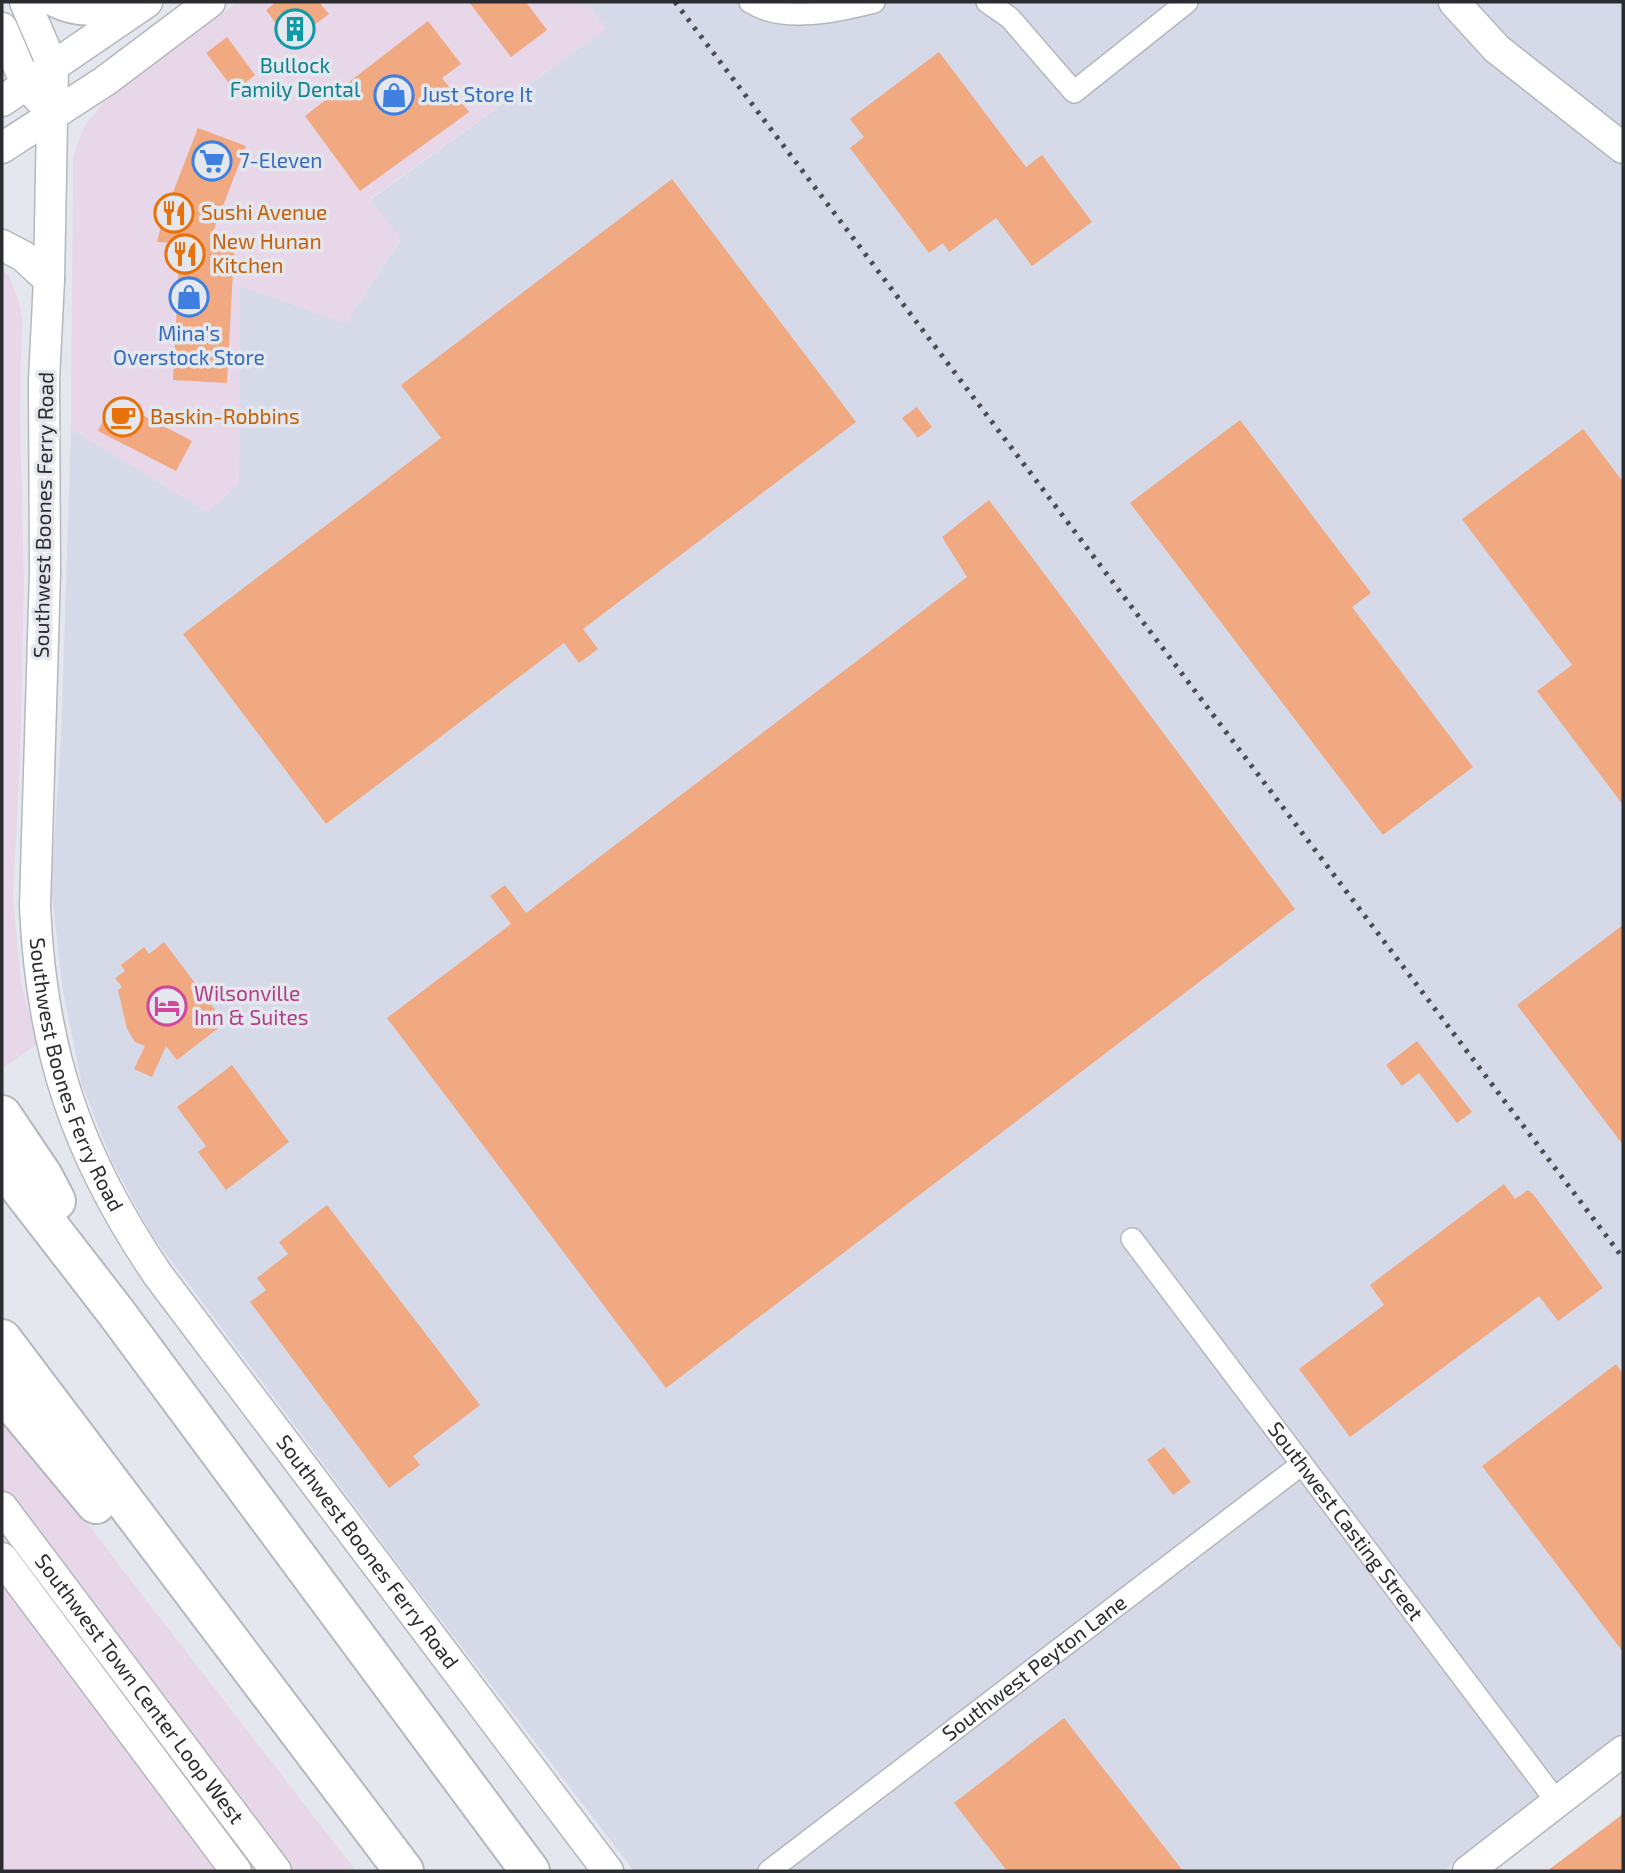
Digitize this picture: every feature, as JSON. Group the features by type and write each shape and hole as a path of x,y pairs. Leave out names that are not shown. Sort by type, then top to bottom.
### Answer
{"highway":[{"path":"2,1115 43,1177 115,1311"},
{"path":"2,1165 115,1311 530,1871"},
{"path":"2,1339 404,1871"},
{"path":"2,1391 138,1555 174,1567"}],"street":[{"name":"Southwest Boones Ferry Road","path":"25,2 53,67 49,280 44,380 45,572 35,906 37,952 44,1004 65,1094 107,1194 158,1275 608,1871"},
{"path":"56,2 69,8 91,11 134,2"},
{"path":"2,101 147,2"},
{"path":"53,116 100,70 189,2"},
{"path":"2,148 105,81 210,2"},
{"path":"750,2 758,7 794,14 831,13 874,2"},
{"path":"987,2 1010,18 1074,92 1187,2"},
{"path":"1454,2 1497,49 1623,148"},
{"path":"2,28 26,84 53,116"},
{"path":"2,244 30,262 49,280"},
{"name":"Southwest Casting Street","path":"1132,1239 1557,1802"},
{"name":"Southwest Peyton Lane","path":"769,1871 1302,1464"},
{"name":"Southwest Town Center Loop West","path":"2,1507 275,1871"},
{"name":"Southwest Town Center Loop West","path":"2,1558 236,1871"},
{"path":"1468,1871 1623,1751"}],"shaded area":[{"path":"238,2 586,2 606,29 370,199 401,238 346,323 240,286 239,483 208,512 71,429 73,157 84,127 103,103"},
{"path":"586,2 1623,2 1623,1732 1444,1871 634,1871 405,1573 149,1231 111,1159 82,1085 62,986 51,885 61,739 71,429 208,512 239,483 240,286 346,323 401,239 370,200 606,29"},
{"path":"2,270 9,276 19,302 22,320 20,411 24,584 20,763 13,896 21,982 37,1044 2,1069"},
{"path":"2,1413 25,1440 356,1871 2,1871"}],"building":[{"name":"Bullock Family Dental","path":"276,2 319,2 329,14 290,43 266,10"},
{"path":"469,2 526,2 547,30 511,57"},
{"name":"Just Store It","path":"428,21 461,64 442,78 469,112 360,191 305,116"},
{"path":"227,37 255,75 235,91 206,53"},
{"path":"939,52 1026,167 1042,155 1092,222 1032,266 996,218 949,252 943,243 929,253 850,148 864,137 850,119"},
{"path":"198,128 246,146 211,237 234,252 227,383 173,380 180,243 157,242 163,218"},
{"path":"672,179 856,422 583,629 598,649 579,663 564,643 326,824 183,634 441,438 401,385"},
{"path":"114,400 192,441 176,471 98,431"},
{"path":"917,407 932,427 918,438 902,418"},
{"path":"1240,420 1371,593 1352,607 1473,767 1383,835 1130,503"},
{"path":"1583,429 1623,482 1623,805 1537,691 1572,665 1462,519"},
{"path":"989,500 1295,909 666,1388 387,1018 511,924 490,896 505,885 526,913 967,577 942,537"},
{"path":"1623,925 1623,1145 1517,1005"},
{"name":"Wilsonville Inn & Suites","path":"164,942 225,1023 177,1060 166,1046 152,1077 134,1069 145,1046 135,1042 127,1029 118,990 122,987 115,978 125,971 121,965 144,947 149,954"},
{"path":"1417,1041 1472,1112 1457,1123 1419,1073 1402,1086 1386,1065"},
{"path":"232,1065 289,1142 226,1190 198,1152 206,1146 177,1107"},
{"path":"1504,1184 1515,1199 1528,1190 1533,1194 1603,1288 1558,1321 1539,1296 1350,1437 1299,1369 1384,1305 1370,1285"},
{"path":"327,1205 480,1405 413,1456 420,1465 389,1488 250,1302 266,1290 257,1278 288,1254 279,1242"},
{"path":"1616,1364 1623,1374 1623,1652 1482,1466"},
{"path":"1164,1447 1191,1482 1173,1495 1147,1460"},
{"path":"1064,1718 1183,1871 1007,1871 954,1803"},
{"path":"1623,1814 1623,1871 1547,1871"}],"railway":[{"path":"675,2 1623,1258"}],"place":[{"name":"Bullock Family Dental","path":"295,29"},
{"name":"Just Store It","path":"394,95"},
{"name":"7-Eleven","path":"212,161"},
{"name":"Sushi Avenue","path":"174,213"},
{"name":"New Hunan Kitchen","path":"185,254"},
{"name":"Mina's Overstock Store","path":"189,297"},
{"name":"Baskin-Robbins","path":"123,417"},
{"name":"Wilsonville Inn & Suites","path":"167,1006"}]}
